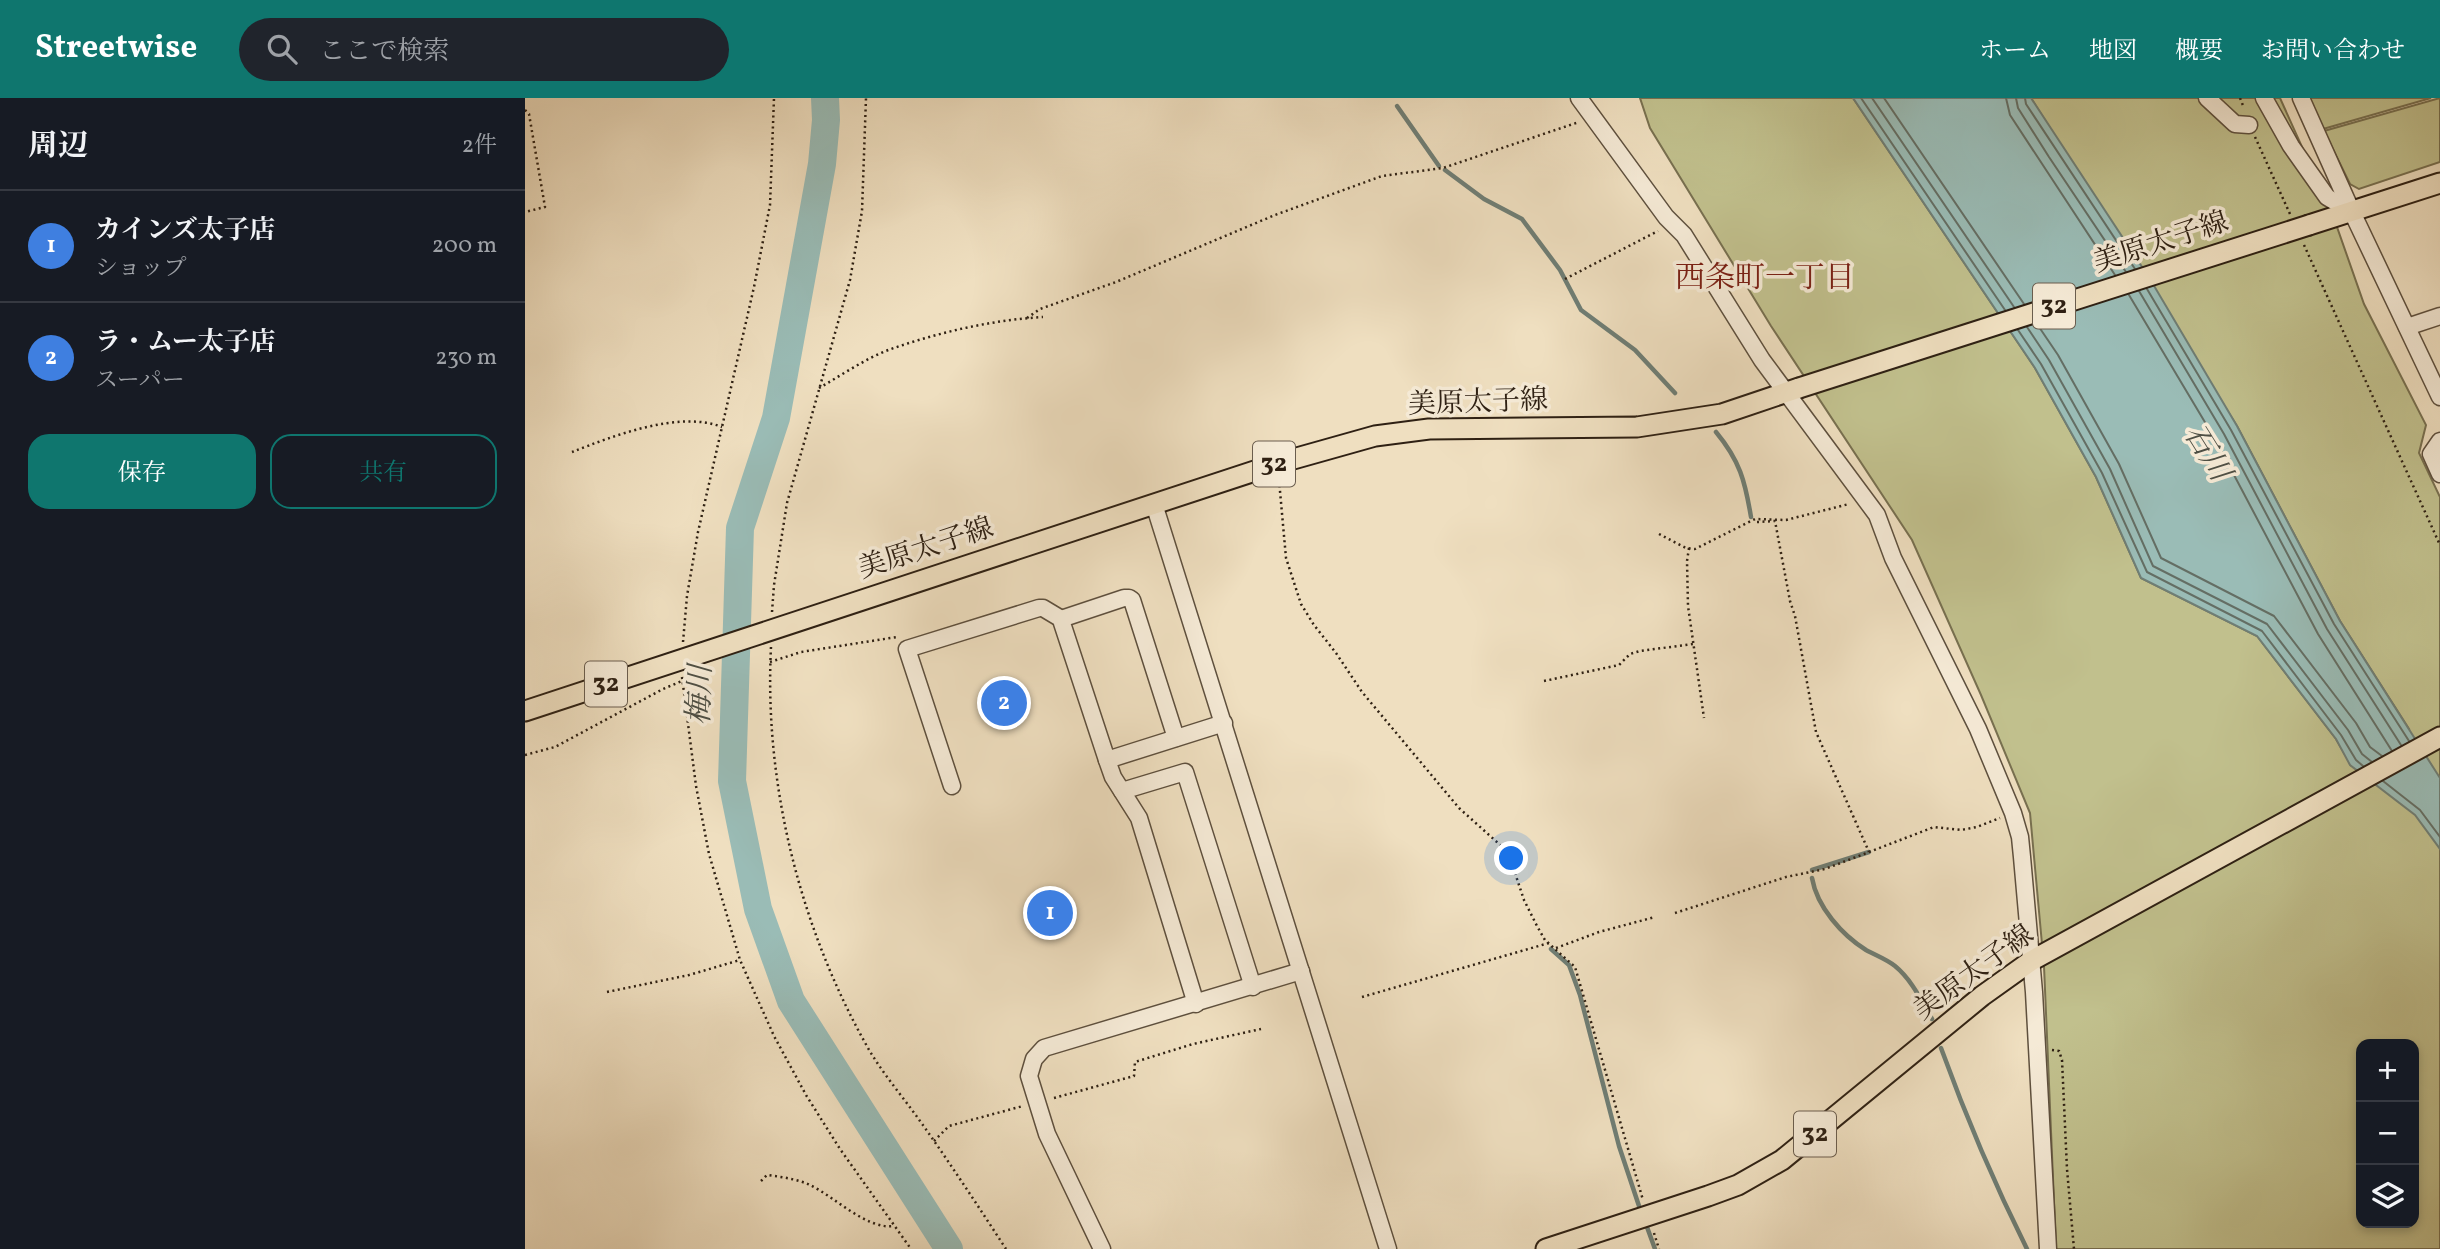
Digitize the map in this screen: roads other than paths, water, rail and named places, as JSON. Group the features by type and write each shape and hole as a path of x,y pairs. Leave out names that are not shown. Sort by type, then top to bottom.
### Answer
{"main road":[{"name":"美原太子線","path":"525,711 1279,463 1375,436 1429,429 1637,427 1723,414 2440,183"},
{"name":"美原太子線","path":"1546,1249 1738,1185 1782,1160 1982,996 2039,956 2440,737"}],"street":[{"path":"1579,98 1666,217 1685,235 1762,360 1793,390 1877,515 1893,558 1978,729 2013,813 2020,837 2039,956 2037,1050 2048,1249"},
{"path":"2207,98 2235,124 2249,125"},
{"path":"2264,98 2291,146 2327,197 2352,212"},
{"path":"2301,98 2440,397"},
{"path":"2406,327 2440,316"},
{"path":"2440,441 2431,454 2440,474"},
{"path":"1154,504 1388,1249"},
{"path":"1176,738 1132,600 1124,598 1063,620 1062,626 1107,760 1122,792 1139,818 1196,1004"},
{"path":"952,786 907,649 1039,608 1063,620"},
{"path":"1107,760 1224,723"},
{"path":"1122,792 1185,772 1253,987"},
{"path":"1102,1249 1047,1134 1029,1076 1034,1059 1044,1048 1301,971"}],"water":[{"name":"石川","path":"1853,98 2031,98 2150,279 2237,426 2340,621 2440,778 2440,849 2415,815 2350,765 2336,739 2257,636 2141,578 2096,477 2035,368"}],"waterway":[{"name":"梅川","path":"825,98 822,164 776,418 740,528 732,781 758,909 791,1001 949,1249"},
{"path":"1397,106 1439,166"},
{"path":"1445,170 1484,199 1522,219 1560,270 1581,310 1635,350 1675,393"},
{"path":"1716,432 1731,452 1740,472 1751,517"},
{"path":"1812,870 1869,852"},
{"path":"1812,878 1819,899 1832,919 1857,944 1901,972 1932,1019"},
{"path":"1551,949 1569,965 1580,995 1619,1146 1639,1206"},
{"path":"1941,1048 1981,1150 2027,1249"},
{"path":"1647,1227 1655,1249"}],"place":[{"name":"ラ・ムー太子店","path":"1004,703"},
{"name":"カインズ太子店","path":"1050,913"}],"district":[{"name":"西条町一丁目","path":"1765,279"}]}
